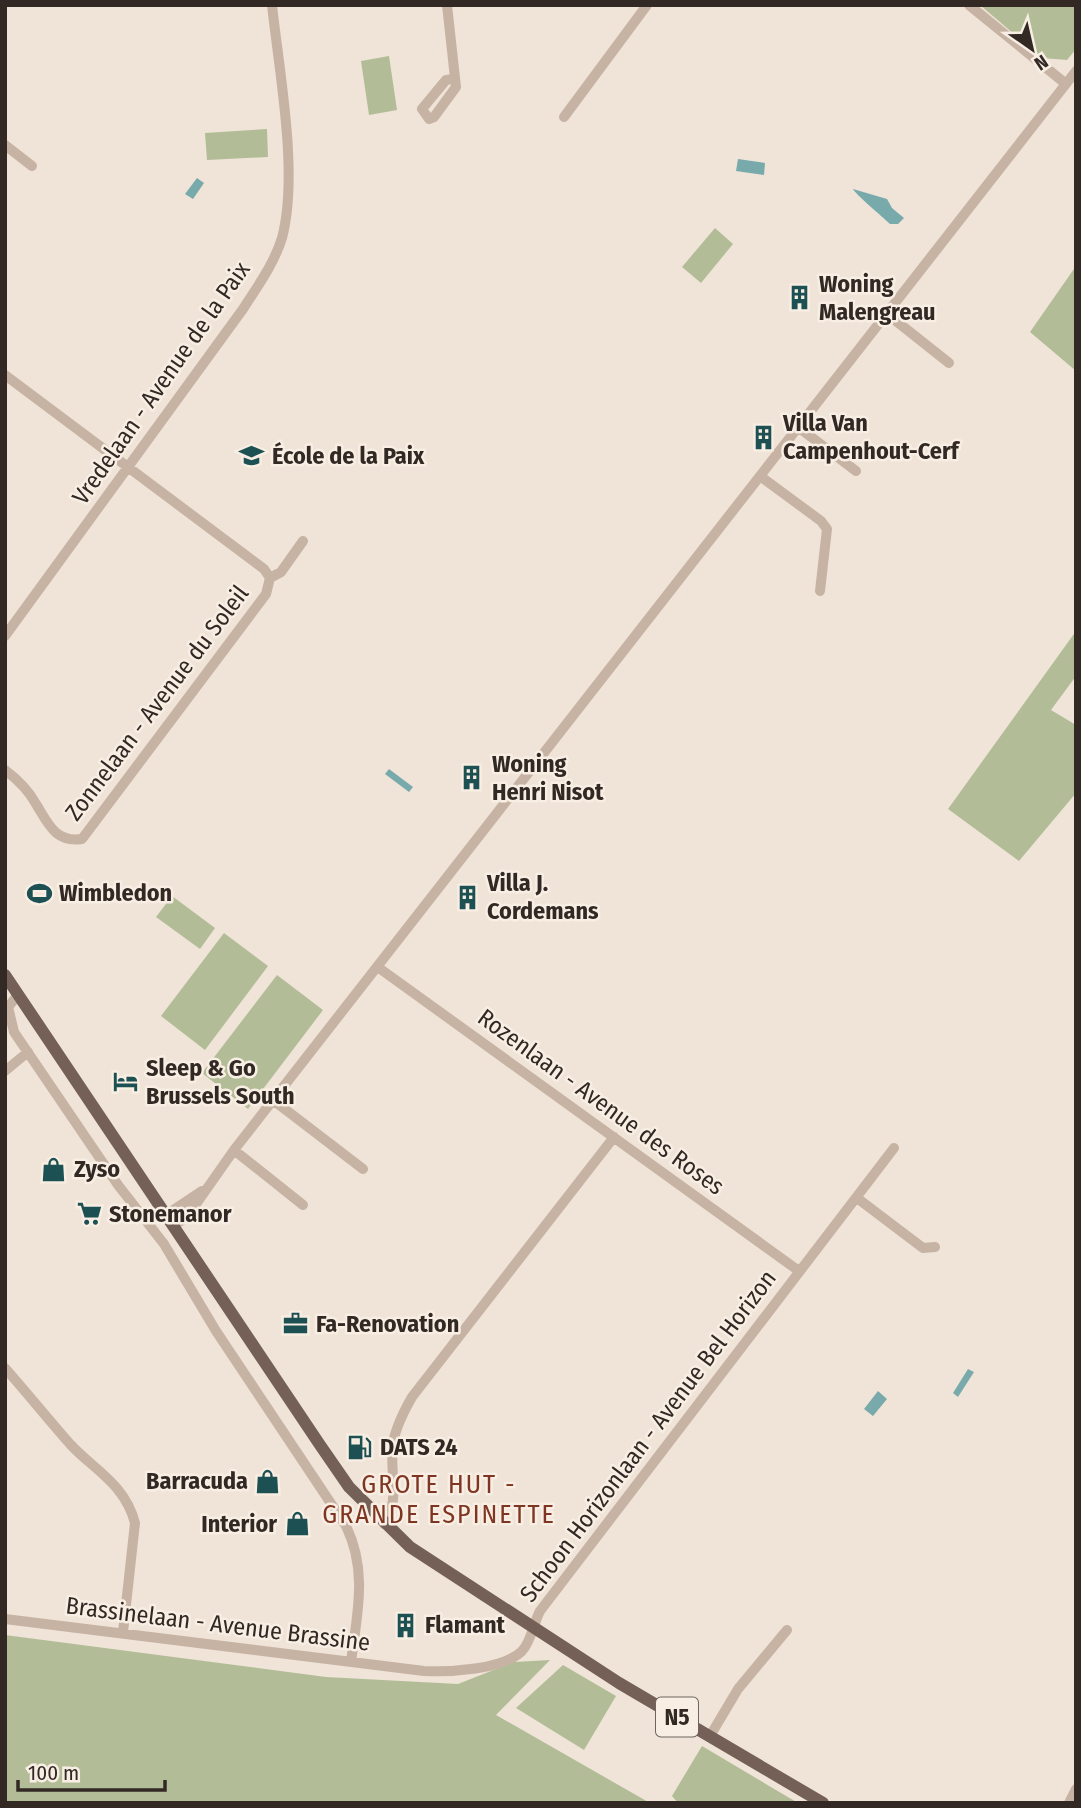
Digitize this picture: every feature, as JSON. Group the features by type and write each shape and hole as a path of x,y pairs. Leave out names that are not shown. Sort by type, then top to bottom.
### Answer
{"main road":[{"name":"N5","path":"5,975 349,1487 384,1524 410,1547 532,1628 823,1803"}],"street":[{"name":"Vredelaan - Avenue de la Paix","path":"5,636 243,309 270,267 282,237 288,181 272,5"},
{"path":"447,5 454,79"},
{"path":"564,117 647,5"},
{"path":"969,5 1066,83"},
{"path":"170,1220 202,1191 379,968 1076,71"},
{"path":"5,145 32,166"},
{"path":"886,313 949,363"},
{"path":"5,375 264,569 270,578"},
{"path":"798,427 856,471"},
{"path":"760,476 821,521 827,529 820,591"},
{"name":"Zonnelaan - Avenue du Soleil","path":"5,770 36,803 49,828 72,840 82,839 266,594 270,578 281,572 303,541"},
{"name":"Rozenlaan - Avenue des Roses","path":"379,968 799,1271"},
{"path":"18,995 10,1001 9,1018 28,1052 118,1185 164,1244 216,1331 346,1526 357,1548 361,1577 351,1662"},
{"path":"5,1071 28,1052"},
{"path":"273,1100 363,1169"},
{"path":"384,1524 392,1511 393,1443 412,1397 614,1137"},
{"name":"Schoon Horizonlaan - Avenue Bel Horizon","path":"532,1628 540,1611 894,1148"},
{"path":"234,1150 303,1205"},
{"path":"857,1198 923,1248 935,1247"},
{"path":"5,1368 72,1446 100,1469 131,1506 135,1523 123,1632"},
{"name":"Brassinelaan - Avenue Brassine","path":"5,1619 424,1671 475,1669 523,1650 532,1628"},
{"path":"710,1736 738,1689 787,1630"},
{"path":"1069,1803 1076,1789"}],"green space":[{"path":"980,5 1076,5 1076,49 1067,60 1042,58"},
{"path":"389,56 397,110 369,115 361,61"},
{"path":"267,129 268,157 207,160 205,133"},
{"path":"715,228 733,244 701,283 682,267"},
{"path":"1076,266 1076,371 1030,332"},
{"path":"1076,631 1076,676 1051,710 1076,725 1076,793 1019,861 948,809"},
{"path":"172,896 215,928 200,949 156,917"},
{"path":"224,933 268,966 205,1050 161,1016"},
{"path":"277,975 323,1010 248,1109 202,1073"},
{"path":"5,1635 326,1677 458,1684 514,1662 550,1660 496,1715 650,1803 5,1803"},
{"path":"563,1665 616,1696 584,1750 516,1708"},
{"path":"702,1746 798,1803 678,1803 672,1796"}],"water":[{"path":"738,159 765,163 764,175 736,171"},
{"path":"197,178 204,183 193,199 185,194"},
{"path":"853,189 887,199 892,208 904,218 898,224 890,224"},
{"path":"389,769 413,787 409,792 385,774"},
{"path":"968,1369 974,1372 958,1397 953,1393"},
{"path":"878,1391 887,1399 873,1416 864,1409"}],"place":[{"name":"Woning Malengreau","path":"799,298"},
{"name":"Villa Van Campenhout-Cerf","path":"763,437"},
{"name":"École de la Paix","path":"252,456"},
{"name":"Woning Henri Nisot","path":"472,778"},
{"name":"Wimbledon","path":"39,893"},
{"name":"Villa J. Cordemans","path":"467,897"},
{"name":"Sleep & Go Brussels South","path":"126,1082"},
{"name":"Zyso","path":"54,1169"},
{"name":"Stonemanor","path":"89,1214"},
{"name":"Fa-Renovation","path":"296,1324"},
{"name":"DATS 24","path":"360,1447"},
{"name":"Barracuda","path":"268,1481"},
{"name":"Interior","path":"297,1524"},
{"name":"Flamant","path":"405,1625"}],"district":[{"name":"GROTE HUT - GRANDE ESPINETTE","path":"439,1499"}]}
